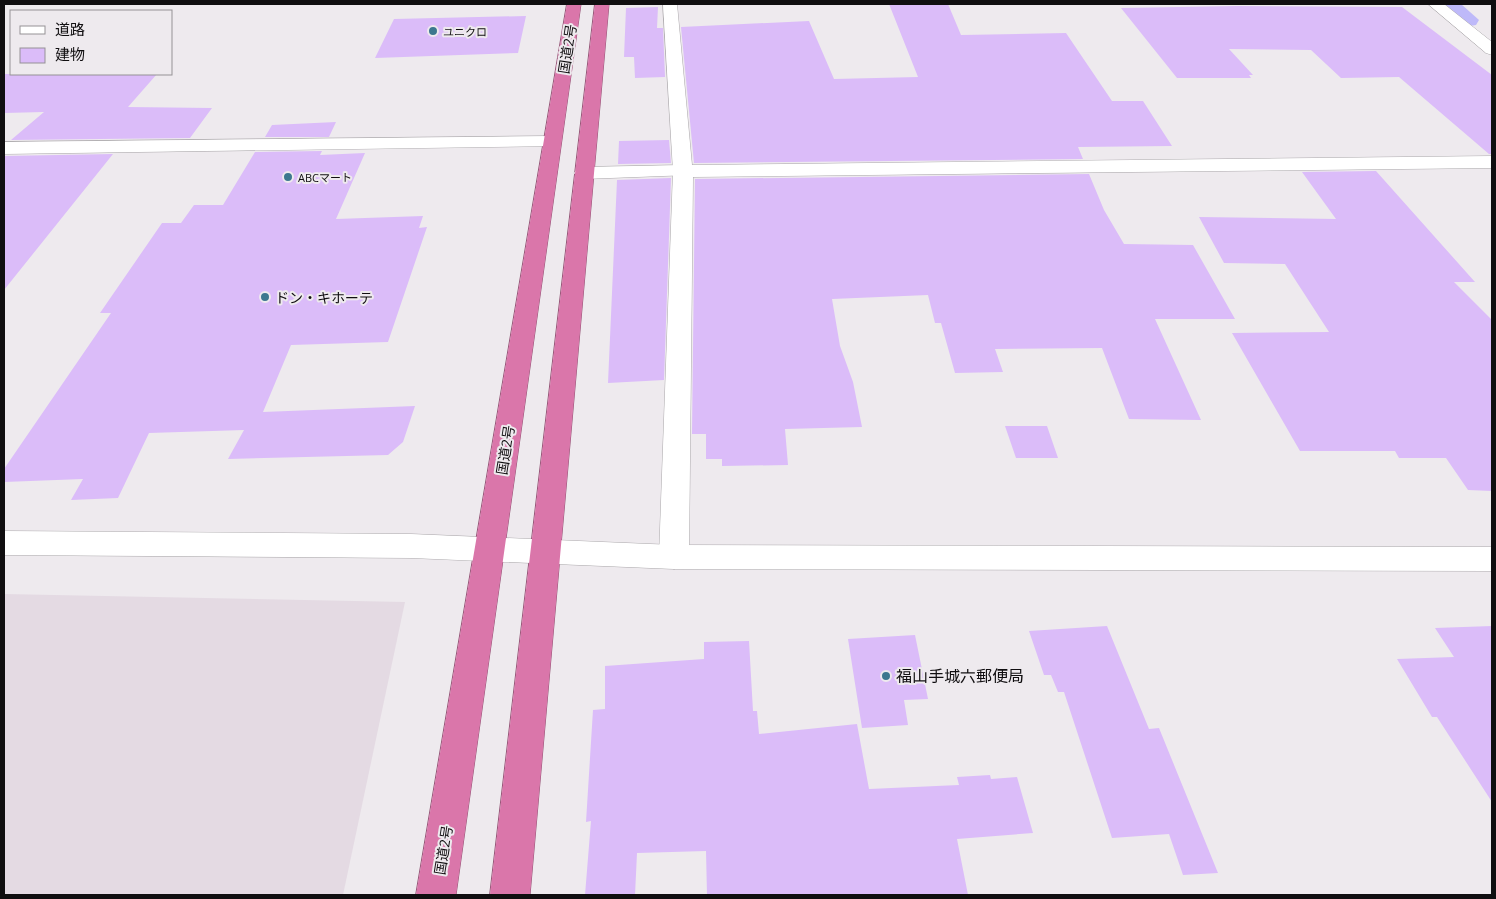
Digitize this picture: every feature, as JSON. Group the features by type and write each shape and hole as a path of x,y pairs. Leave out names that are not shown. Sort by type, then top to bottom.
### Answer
{"highway":[{"name":"国道2号","path":"436,895 574,4"},
{"name":"国道2号","path":"510,895 602,4"}],"street":[{"path":"670,4 683,171 674,557"},
{"path":"1435,4 1492,50"},
{"path":"1458,22 1484,22"},
{"path":"4,148 552,142"},
{"path":"584,173 1492,162"},
{"path":"4,543 489,548 545,553 674,557 1492,559"}],"shaded area":[{"path":"4,594 405,602 343,895 4,895"}],"building":[{"path":"889,4 948,4 961,35 1066,33 1112,101 1143,101 1172,146 1078,147 1083,159 694,163 681,27 809,21 834,79 918,77"},
{"path":"1237,6 1402,7 1492,75 1492,154 1489,154 1399,77 1341,78 1311,50 1229,49 1253,75 1249,75 1251,78 1177,78 1121,8"},
{"path":"658,7 657,28 663,28 665,77 635,78 634,57 624,57 626,8"},
{"path":"526,16 518,53 375,58 394,19"},
{"path":"4,74 156,75 128,107 212,108 190,138 11,140 44,112 4,113"},
{"path":"336,122 329,137 265,137 272,125"},
{"path":"669,140 671,163 618,164 619,141"},
{"path":"322,151 320,155 365,153 336,219 423,216 419,228 427,227 388,342 291,345 263,412 415,406 403,442 388,455 228,459 244,430 149,433 118,498 71,500 83,479 4,482 4,469 111,313 100,313 162,223 181,223 194,205 223,205 255,152"},
{"path":"113,154 4,290 4,156"},
{"path":"1376,171 1475,282 1454,282 1492,320 1492,491 1468,490 1446,458 1399,458 1395,451 1300,451 1232,333 1329,332 1285,264 1224,263 1199,217 1336,219 1302,172"},
{"path":"1089,174 1104,210 1124,244 1193,245 1235,319 1155,319 1201,420 1129,419 1102,348 995,349 1003,372 955,373 941,323 935,323 928,295 832,299 840,346 853,382 862,427 785,429 788,465 722,466 722,459 706,459 706,434 692,434 695,179"},
{"path":"671,178 664,380 608,383 617,180"},
{"path":"1005,426 1047,426 1058,458 1016,458"},
{"path":"1107,626 1149,729 1159,728 1218,873 1183,875 1169,834 1112,838 1064,692 1058,692 1051,675 1044,675 1029,631"},
{"path":"1492,626 1492,802 1437,717 1432,717 1397,659 1454,657 1435,628"},
{"path":"915,635 928,699 904,700 908,725 862,728 848,639"},
{"path":"749,641 753,711 757,711 759,734 857,724 869,789 959,785 957,777 990,775 991,779 1017,777 1033,833 957,839 968,895 707,895 706,851 637,853 635,895 585,895 591,821 586,822 593,710 605,709 605,666 704,659 704,642"}],"waterway":[{"path":"1447,4 1468,20"}],"place":[{"name":"ユニクロ","path":"433,31"},
{"name":"ABCマート","path":"288,177"},
{"name":"ドン・キホーテ","path":"265,297"},
{"name":"福山手城六郵便局","path":"886,676"}]}
